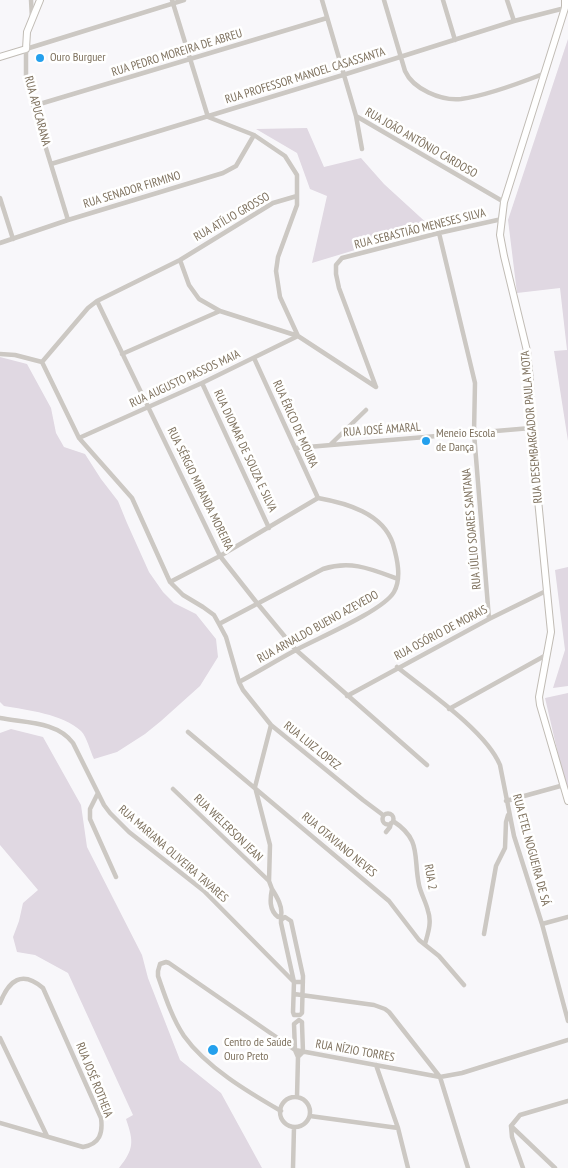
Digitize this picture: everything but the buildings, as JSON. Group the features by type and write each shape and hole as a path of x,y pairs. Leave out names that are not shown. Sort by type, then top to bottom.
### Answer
{"street":[{"name":"RUA APUCARANA","path":"31,0 32,18 26,32 26,78 68,220"},
{"path":"32,18 40,0"},
{"path":"0,57 172,2 184,0"},
{"name":"RUA JOÃO ANTÔNIO CARDOSO","path":"322,0 356,116 504,202"},
{"path":"384,0 408,79 440,97 460,99 520,83 543,74"},
{"path":"443,0 456,40"},
{"path":"507,0 514,21"},
{"path":"172,2 208,117 254,136 286,156 297,175 297,205 278,257 276,271 280,297 298,336"},
{"name":"RUA PROFESSOR MANOEL CASASSANTA","path":"51,164 344,76 566,4"},
{"name":"RUA DESEMBARGADOR PAULA MOTA","path":"566,4 504,202 500,235 527,351 530,381 531,428 551,632 539,697 568,801"},
{"name":"RUA PEDRO MOREIRA DE ABREU","path":"33,106 327,18"},
{"path":"356,116 362,149"},
{"name":"RUA SENADOR FIRMINO","path":"0,244 68,220 223,174 236,166 254,136"},
{"name":"RUA ATÍLIO GROSSO","path":"42,362 88,308 97,301 180,260 273,203 297,196"},
{"path":"0,198 13,239"},
{"path":"0,221 6,219"},
{"name":"RUA SEBASTIÃO MENESES SILVA","path":"298,336 376,387 339,288 336,265 342,258 439,232 502,219"},
{"name":"RUA JÚLIO SOARES SANTANA","path":"439,232 475,383 474,433 489,619"},
{"path":"180,260 188,285 199,299 220,311 298,336"},
{"name":"RUA SÉRGIO MIRANDA MOREIRA","path":"97,301 220,556 296,650 427,765"},
{"path":"122,354 220,311"},
{"name":"RUA AUGUSTO PASSOS MAIA","path":"79,438 202,383 298,336"},
{"path":"0,354 15,355 42,362 79,438 132,498 170,582 183,595 214,616 219,624 226,637 239,682"},
{"name":"RUA ÉRICO DE MOURA","path":"254,358 318,498"},
{"name":"RUA DIOMAR DE SOUZA E SILVA","path":"202,383 269,528"},
{"path":"330,444 366,410"},
{"name":"RUA JOSÉ AMARAL","path":"296,448 531,428"},
{"path":"170,582 220,556 318,498 365,512 382,525 392,540 398,579 353,564 323,569 219,624"},
{"name":"RUA ARNALDO BUENO AZEVEDO","path":"239,682 384,604 394,593 398,579"},
{"name":"RUA OSÓRIO DE MORAIS","path":"347,696 397,667 546,591"},
{"path":"449,708 548,654"},
{"name":"RUA ETEL NOGUEIRA DE SÁ","path":"397,667 449,708 493,750 500,765 509,814 542,924 568,1021"},
{"name":"RUA LUIZ LOPEZ","path":"239,682 271,725 383,815"},
{"name":"RUA MARIANA OLIVEIRA TAVARES","path":"0,718 49,726 63,733 73,743 98,794 110,813 129,832 204,891 294,982"},
{"path":"271,725 255,787 270,845 269,881 282,911 281,916 278,917 273,913 270,899 272,889"},
{"name":"RUA OTAVIANO NEVES","path":"188,732 389,901 419,940 439,956 464,985"},
{"path":"506,801 564,785"},
{"name":"RUA WELERSON JEAN","path":"174,789 269,881"},
{"path":"98,794 90,808 90,818 116,877"},
{"path":"386,832 392,822 391,814 386,813 383,815 384,823 392,822"},
{"path":"484,934 496,866 505,848 506,822 509,814"},
{"name":"RUA 2","path":"392,822 404,828 415,846 419,885 429,912 430,928 425,944"},
{"path":"285,917 291,921 303,982 302,1012 297,1015 293,1012 294,982 281,923 285,917"},
{"path":"542,924 568,917"},
{"name":"RUA NÍZIO TORRES","path":"281,1111 220,1072 185,1037 172,1015 158,976 160,964 169,963 295,1050 303,1052 440,1077 462,1073 568,1040"},
{"name":"RUA JOSÉ ROTHEIA","path":"0,1003 10,985 20,979 26,978 34,981 43,988 101,1118 102,1128 96,1142 91,1146 83,1147 0,1123"},
{"path":"294,982 303,982"},
{"path":"294,994 374,1005 385,1009 440,1077 468,1168"},
{"path":"297,1097 298,1057 295,1050 294,1024 299,1020 302,1022 303,1052 298,1057"},
{"path":"0,1038 47,1136"},
{"path":"376,1065 398,1128 408,1168"},
{"path":"297,1097 309,1106 310,1116 304,1124 294,1127 284,1121 281,1111 284,1102 297,1097"},
{"path":"523,1168 512,1137 511,1126 520,1115 568,1101"},
{"path":"310,1116 398,1128"},
{"path":"511,1126 555,1168"},
{"path":"293,1168 294,1127"}],"shaded area":[{"path":"568,39 568,441 554,351 567,350 560,288 517,293 508,220"},
{"path":"307,128 324,167 361,158 384,184 431,227 312,263 327,196 310,189 297,153 256,129"},
{"path":"0,357 27,364 51,408 56,433 64,447 85,454 118,501 149,572 163,592 174,603 196,614 216,639 218,657 200,686 145,734 117,752 94,759 87,740 81,731 65,720 34,711 4,706 0,702"},
{"path":"568,567 568,686 553,688 565,650 555,570"},
{"path":"568,693 568,788 566,788 545,698"},
{"path":"11,729 43,737 81,805 87,847 142,955 148,978 180,1060 221,1093 262,1168 119,1168 130,1150 131,1140 126,1119 133,1115 68,973 35,955 17,952 13,937 23,903 38,890 0,845 0,733"}],"place":[{"name":"Ouro Burguer","path":"40,58"},
{"name":"Meneio Escola de Dança","path":"426,441"},
{"name":"Centro de Saúde Ouro Preto","path":"213,1050"}]}
